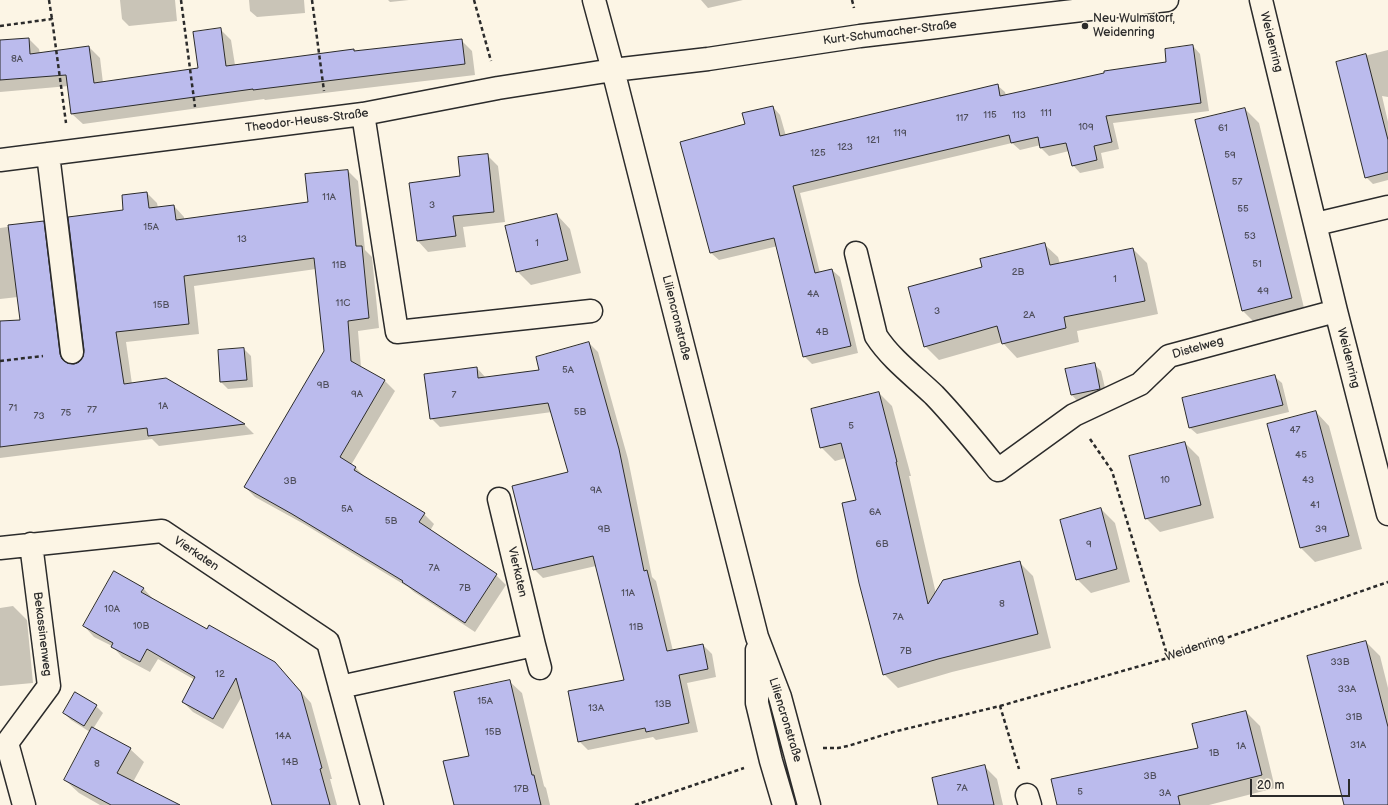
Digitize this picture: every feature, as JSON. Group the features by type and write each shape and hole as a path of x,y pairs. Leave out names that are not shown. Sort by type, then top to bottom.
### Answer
{"street":[{"name":"Liliencronstraße","path":"594,0 757,637 780,697 809,805"},
{"name":"Kurt-Schumacher-Straße","path":"613,70 708,59 860,36 1167,0"},
{"name":"Weidenring","path":"1261,0 1336,311 1388,514"},
{"name":"Theodor-Heuss-Straße","path":"0,160 363,114 498,88 613,70"},
{"path":"363,114 397,332 591,311"},
{"path":"48,154 72,352"},
{"path":"1316,224 1388,207"},
{"name":"Distelweg","path":"856,253 876,336 884,348 957,420 998,470 1074,415 1140,384 1168,356 1336,311"},
{"name":"Vierkaten","path":"499,499 540,668"},
{"name":"Vierkaten","path":"0,548 162,531 328,642 372,805"},
{"name":"Bekassinenweg","path":"24,805 7,743 49,686 31,544"},
{"name":"Liliencronstraße","path":"757,637 757,703 771,761 784,805"},
{"path":"340,687 534,645"}],"path":[{"path":"49,0 70,151"},
{"path":"182,0 199,134"},
{"path":"312,0 328,118"},
{"path":"474,0 498,88"},
{"path":"0,26 52,19"},
{"path":"1074,415 1112,471 1168,658"},
{"name":"Weidenring","path":"822,748 838,748 848,746 893,732 1000,706 1168,658 1388,582"},
{"path":"1000,706 1029,800"},
{"path":"635,805 744,768"}],"building":[{"path":"221,28 226,66 354,49 354,51 462,39 465,64 253,89 71,114 66,75 0,80 0,40 29,38 30,54 89,46 94,83 198,68 193,32"},
{"path":"1193,45 1201,103 1106,116 1112,142 1094,146 1097,160 1072,166 1066,143 1040,148 1038,137 1011,143 1009,135 793,186 815,273 832,269 851,346 803,357 774,238 710,253 680,142 745,124 742,113 773,106 780,136 998,84 1000,96 1104,73 1104,71 1166,62 1165,49"},
{"path":"1366,54 1388,140 1388,172 1365,178 1336,62"},
{"path":"1245,108 1292,298 1242,311 1195,120"},
{"path":"488,154 494,212 453,216 456,236 417,241 409,183 460,176 458,157"},
{"path":"348,170 356,246 362,246 369,318 348,321 351,361 385,380 340,457 356,467 354,470 425,513 419,522 497,574 465,623 402,582 403,581 244,487 324,351 314,258 184,276 189,324 116,332 124,384 166,378 245,424 148,436 147,428 0,447 0,321 20,320 8,225 44,221 60,354 62,359 67,363 74,364 79,362 83,357 84,350 68,217 123,210 122,195 147,192 149,208 174,205 176,220 308,202 305,174"},
{"path":"557,214 568,260 516,272 505,226"},
{"path":"1045,243 1050,265 1133,248 1145,301 1064,317 1066,328 1002,344 997,326 924,347 908,287 982,267 980,259"},
{"path":"589,342 619,449 644,571 647,570 667,651 703,644 708,669 679,675 689,723 646,732 645,728 578,742 568,691 624,680 593,556 533,570 512,486 568,472 548,403 430,419 424,374 477,367 478,378 539,370 536,357"},
{"path":"244,348 247,380 220,382 218,350"},
{"path":"1095,363 1100,389 1071,395 1065,369"},
{"path":"1275,375 1283,405 1189,428 1182,398"},
{"path":"879,392 897,462 928,604 943,580 1020,561 1038,634 938,659 883,675 859,583 842,503 856,500 841,443 820,448 811,409"},
{"path":"1316,411 1349,536 1300,548 1267,424"},
{"path":"1185,442 1201,505 1145,519 1129,456"},
{"path":"1101,508 1117,569 1076,580 1060,520"},
{"path":"114,571 144,588 141,592 207,629 209,625 275,662 301,692 322,768 320,769 330,805 272,805 236,678 213,719 182,702 195,677 147,649 140,662 111,647 113,643 83,626"},
{"path":"1366,641 1388,727 1388,805 1344,805 1307,656"},
{"path":"510,680 532,775 534,775 541,805 454,805 443,761 469,756 454,692"},
{"path":"75,692 97,705 84,726 63,713"},
{"path":"1246,711 1262,775 1178,796 1180,805 1057,805 1051,779 1198,748 1192,724"},
{"path":"92,727 131,748 117,773 180,805 111,805 64,780"},
{"path":"985,765 994,805 938,805 932,778"}],"place":[{"name":"Neu Wulmstorf, Weidenring","path":"1085,26"}]}
